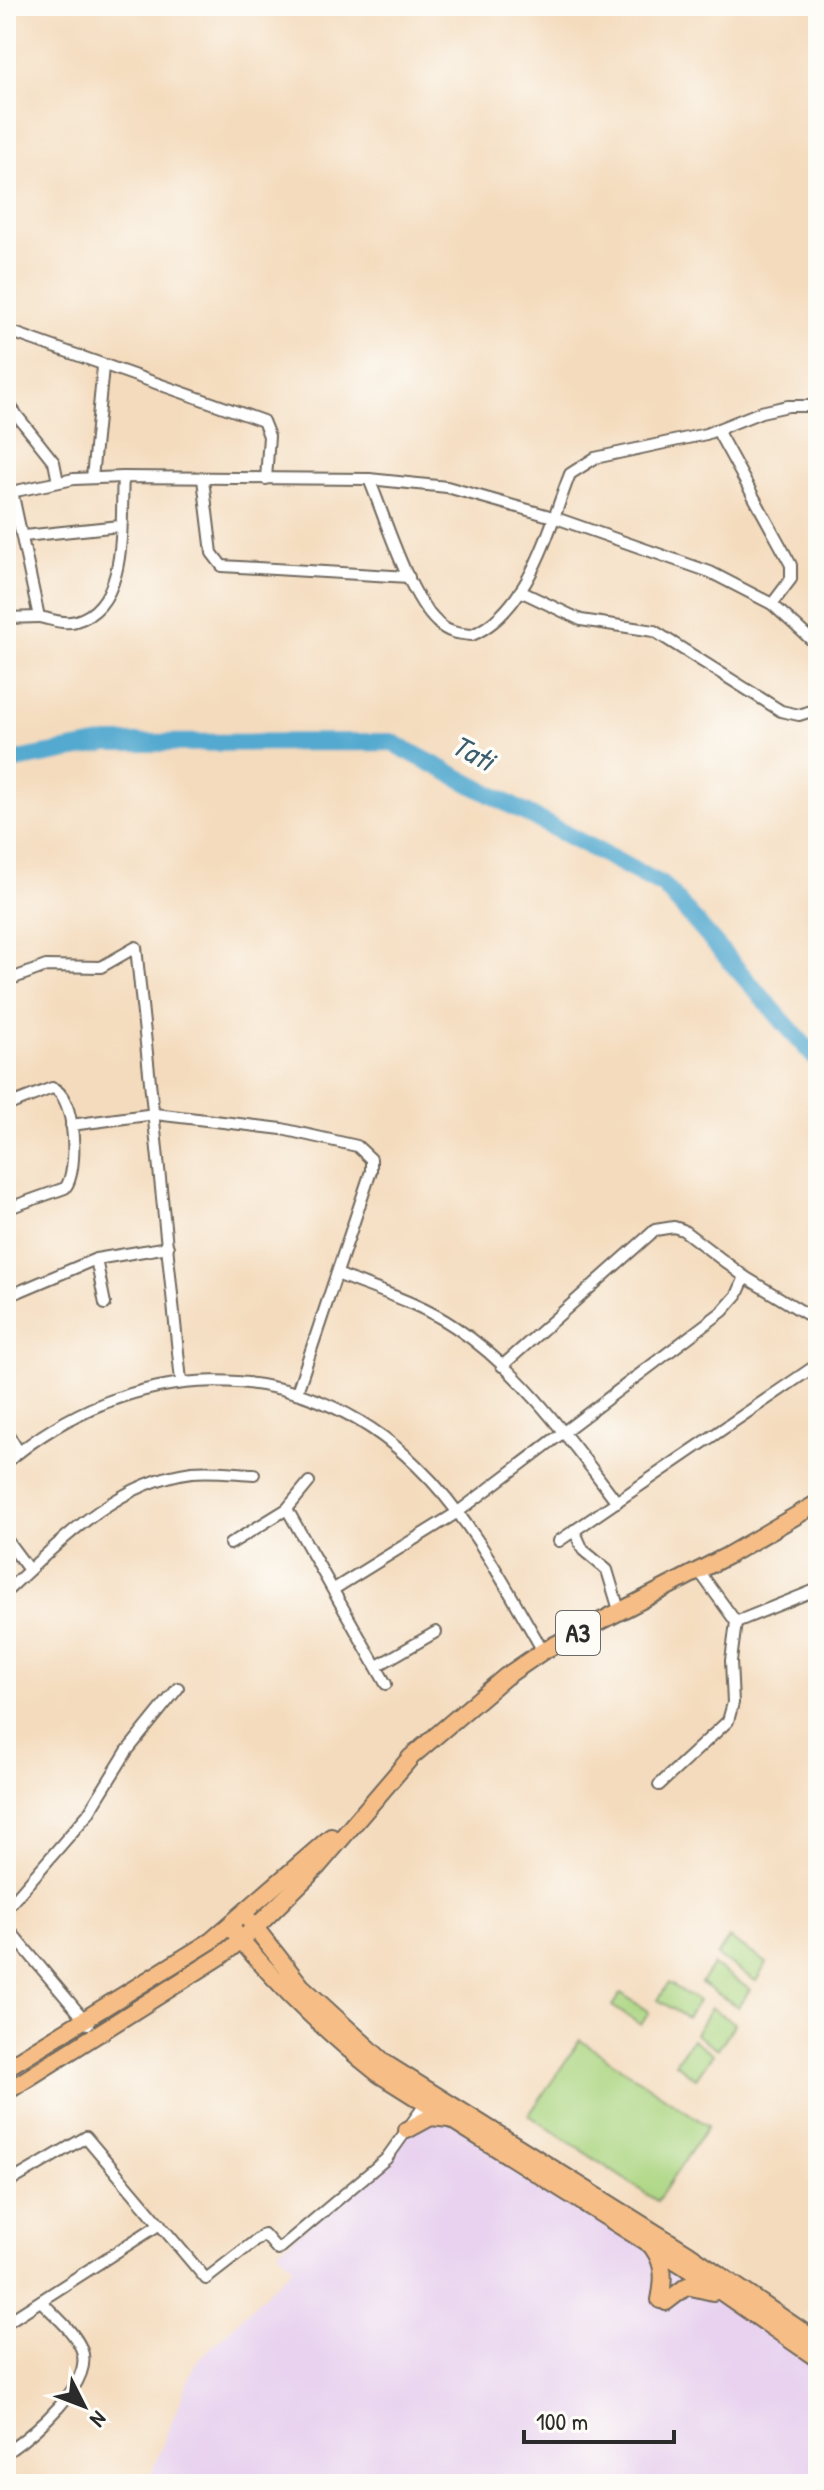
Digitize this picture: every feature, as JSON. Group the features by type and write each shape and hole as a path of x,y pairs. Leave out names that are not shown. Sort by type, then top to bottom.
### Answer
{"main road":[{"name":"A3","path":"6,2068 170,1969 235,1934 254,1929 318,1866 411,1757 460,1712 543,1651 699,1571 818,1503"},
{"name":"A3","path":"6,2092 96,2035 235,1934 245,1915 368,1804"},
{"path":"245,1915 301,1986 386,2064 430,2098 734,2295 818,2359"},
{"path":"235,1934 336,2040 402,2088 430,2098 450,2119 652,2247 818,2342"},
{"path":"402,2088 411,2106 407,2130"},
{"path":"407,2130 431,2117 450,2119"},
{"path":"652,2247 661,2259 663,2301 680,2289 694,2285 734,2295"}],"street":[{"path":"6,330 103,367 263,421 269,436 266,479"},
{"path":"92,478 103,367"},
{"path":"6,399 11,415 54,462 58,482"},
{"path":"369,479 409,577 438,624 458,634 480,631 520,591 570,474 584,463 717,430 775,408 818,406"},
{"path":"717,430 791,565 791,579 772,604"},
{"path":"6,618 39,617 75,622 104,602 115,579 123,477"},
{"path":"39,617 24,536 9,492 92,478 369,479 447,487 553,517 710,572 772,604 818,646"},
{"path":"203,479 212,553 222,566 409,577"},
{"path":"24,536 120,526"},
{"path":"520,591 581,620 654,631 781,711 799,715 818,709"},
{"path":"6,981 46,966 101,967 136,947 181,1381"},
{"path":"6,1106 52,1088 60,1090 65,1096 71,1125 72,1180 65,1188 6,1209"},
{"path":"71,1125 155,1114 282,1129 357,1146 365,1151 371,1159 371,1171 297,1392"},
{"path":"502,1366 655,1230 665,1227 683,1230 745,1277 818,1321"},
{"path":"6,1297 96,1259 168,1247"},
{"path":"96,1259 105,1304"},
{"path":"337,1274 441,1318 502,1366 565,1432 617,1502"},
{"path":"334,1589 458,1512 565,1432 723,1311 737,1295 745,1277"},
{"path":"559,1541 818,1364"},
{"path":"6,1463 81,1412 104,1402 181,1381 250,1384 297,1392 357,1418 417,1465 458,1512 543,1651"},
{"path":"6,1431 19,1452"},
{"path":"6,1592 88,1520 145,1486 193,1472 254,1474"},
{"path":"230,1544 287,1509 309,1482"},
{"path":"287,1509 386,1684"},
{"path":"574,1530 583,1550 607,1570 619,1610"},
{"path":"6,1539 29,1570"},
{"path":"659,1785 728,1721 733,1703 731,1661 736,1622 699,1571"},
{"path":"736,1622 818,1589"},
{"path":"377,1666 436,1632"},
{"path":"6,1909 88,1814 127,1751 178,1688"},
{"path":"6,1926 96,2035"},
{"path":"6,1953 19,1942"},
{"path":"6,2184 86,2137 206,2279 264,2234 278,2250 386,2159 430,2098"},
{"path":"6,2323 160,2224"},
{"path":"6,2453 46,2421 67,2397 83,2362 80,2345 41,2301"}],"shaded area":[{"path":"426,2103 818,2359 818,2484 147,2484 195,2363 293,2267 278,2250 367,2178"}],"green space":[{"path":"729,1938 767,1963 756,1981 717,1956"},
{"path":"713,1965 750,1989 738,2007 701,1983"},
{"path":"669,1983 698,2001 687,2018 658,2000"},
{"path":"621,1993 649,2012 641,2025 612,2006"},
{"path":"711,2008 735,2023 718,2049 695,2034"},
{"path":"692,2039 713,2054 696,2078 675,2063"},
{"path":"580,2040 708,2126 657,2201 529,2115"}],"waterway":[{"name":"Tati","path":"6,762 107,743 391,742 664,886 818,1061"}]}
